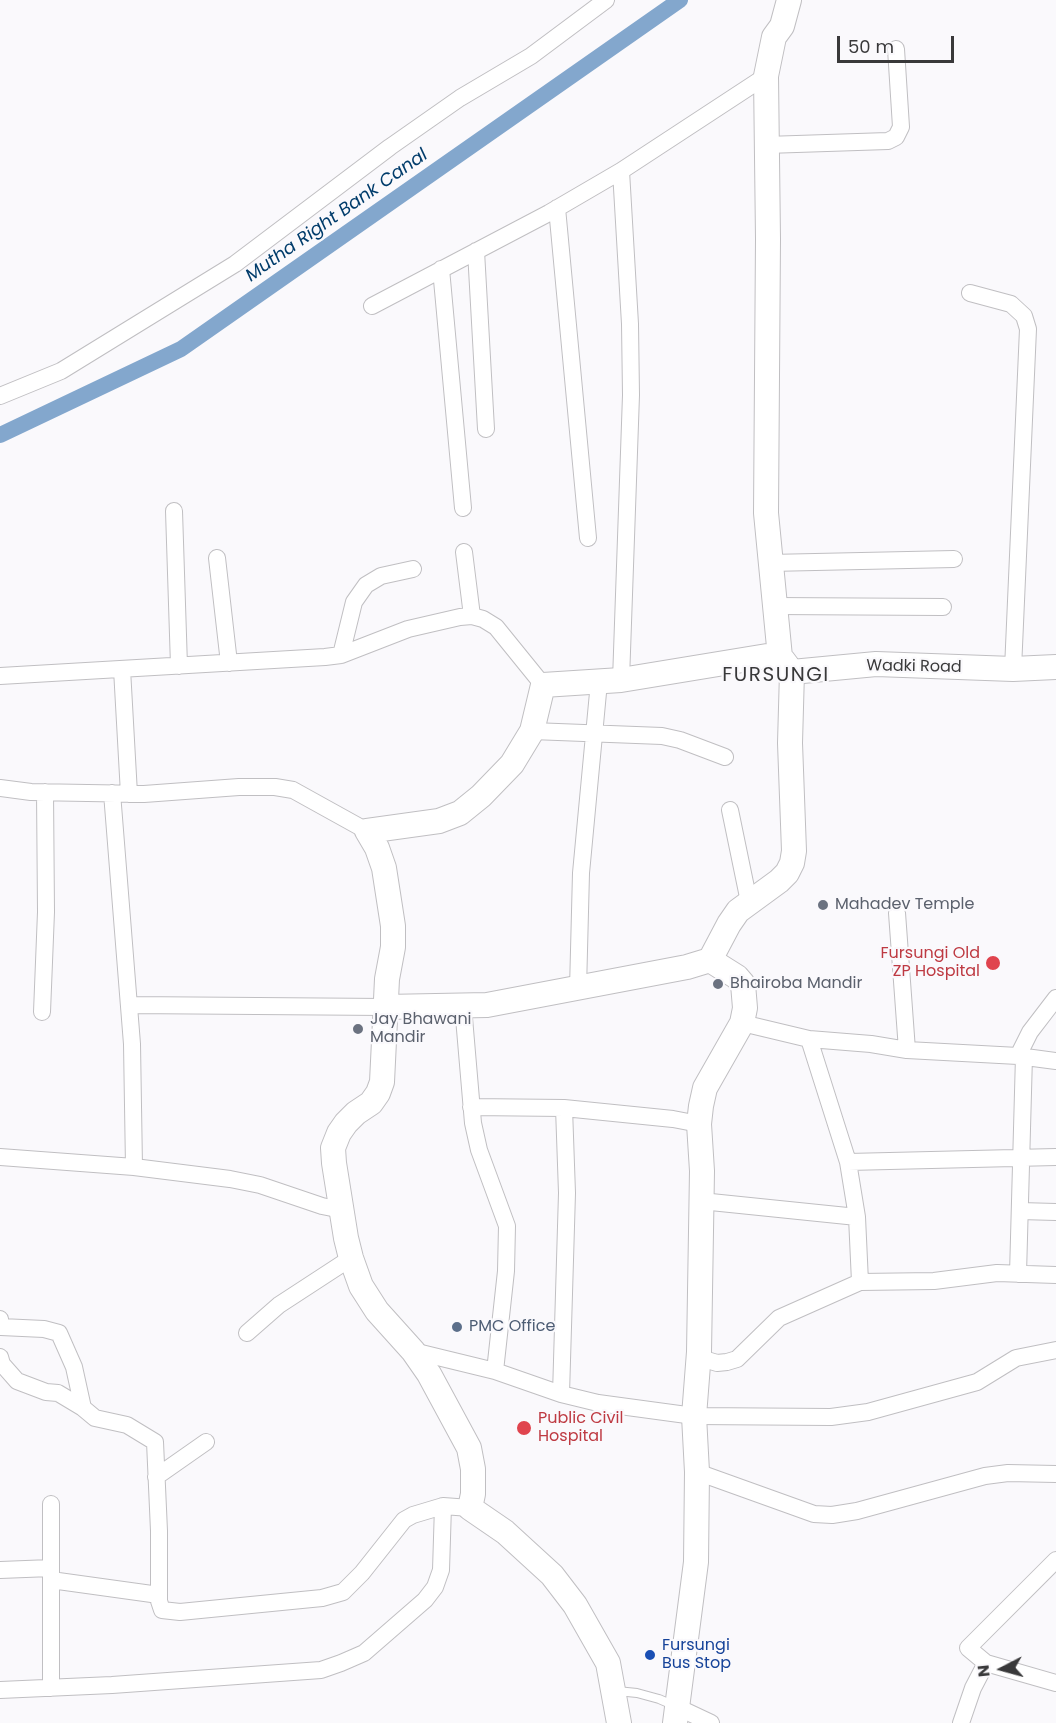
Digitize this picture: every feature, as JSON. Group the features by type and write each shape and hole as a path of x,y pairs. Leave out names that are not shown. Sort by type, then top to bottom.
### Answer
{"street":[{"path":"0,396 61,371 235,264 390,147 460,98 531,56 606,0"},
{"path":"129,1005 385,1007 487,1005 687,967 710,960 738,911 787,873 794,851 786,664 774,606 766,513 768,239 766,76 774,37 782,26 789,0"},
{"path":"766,145 888,141 896,137 901,127 896,49"},
{"path":"372,306 557,208 621,171 766,76"},
{"path":"578,988 581,873 595,733 610,681 630,395 630,324 621,171"},
{"path":"557,208 588,538"},
{"path":"476,251 486,429"},
{"path":"441,269 463,508"},
{"path":"970,293 1011,304 1024,316 1028,329 1013,669"},
{"path":"174,511 179,666"},
{"path":"464,552 472,616"},
{"path":"217,558 229,663"},
{"path":"769,563 954,559"},
{"path":"340,654 354,602 366,585 381,576 413,569"},
{"path":"774,606 943,607"},
{"path":"0,676 325,657 340,654 408,629 460,617 472,616 496,627 543,685 531,732 512,764 481,796 460,813 439,821 367,831"},
{"name":"Wadki Road","path":"543,685 610,681 767,656 786,664 876,664 1013,669 1056,667"},
{"path":"122,669 129,794"},
{"path":"531,732 663,736 725,757"},
{"path":"0,788 45,792 129,794 239,787 284,788 293,790 367,831 377,848 384,868 392,908 393,947 387,979 382,1082 378,1094 346,1123 339,1134 333,1148 334,1163 351,1258 361,1286 377,1311 413,1351 429,1374 465,1441 473,1469 471,1501"},
{"path":"42,1012 46,912 45,792"},
{"path":"112,793 132,1044 134,1167"},
{"path":"730,810 749,902"},
{"path":"897,913 907,1050"},
{"path":"710,960 737,977 743,984 745,997 742,1023 705,1088 699,1124 702,1171 699,1352 694,1416 697,1472 696,1562 676,1715 711,1723"},
{"path":"1018,1274 1021,1056 1030,1032 1056,998"},
{"path":"463,1006 471,1107 479,1150 507,1226 506,1271 495,1371"},
{"path":"742,1023 809,1039 870,1044 907,1050 1056,1060"},
{"path":"809,1039 848,1162 857,1217 861,1282"},
{"path":"471,1107 564,1108 673,1119 699,1124"},
{"path":"561,1394 567,1193 564,1108"},
{"path":"0,1157 134,1167 246,1182 342,1210"},
{"path":"848,1162 1056,1157"},
{"path":"701,1201 857,1217"},
{"path":"1020,1211 1056,1212"},
{"path":"247,1333 279,1305 351,1258"},
{"path":"699,1352 707,1360 717,1363 736,1359 779,1318 861,1282 934,1281 997,1273 1056,1275"},
{"path":"0,1324 44,1329 58,1334 74,1366 83,1408"},
{"path":"413,1351 495,1371 561,1394 598,1403 694,1416 850,1416 977,1382 1016,1358 1056,1350"},
{"path":"0,1357 2,1364 17,1381 46,1392 58,1393 95,1418 128,1425 154,1442 159,1531 159,1595 162,1610 180,1612 322,1598 343,1592 362,1573 404,1521 412,1515 471,1501"},
{"path":"156,1477 206,1442"},
{"path":"697,1472 814,1514 832,1515 985,1476 1008,1473 1056,1474"},
{"path":"471,1501 552,1575 575,1605 595,1636 608,1663 615,1691 619,1723"},
{"path":"51,1504 51,1688"},
{"path":"0,1690 321,1670 364,1653 425,1600 435,1587 441,1570 443,1506"},
{"path":"1056,1560 968,1648 986,1663 1056,1683"},
{"path":"0,1570 51,1574 159,1595"},
{"path":"961,1723 973,1688 986,1663"}],"lane":[{"path":"615,1691 637,1693 659,1699 676,1715"}],"waterway":[{"name":"Mutha Right Bank Canal","path":"0,435 181,349 680,0"}],"place":[{"name":"Mahadev Temple","path":"823,905"},
{"name":"Fursungi Old ZP Hospital","path":"993,963"},
{"name":"Bhairoba Mandir","path":"718,984"},
{"name":"Jay Bhawani Mandir","path":"358,1029"},
{"name":"PMC Office","path":"457,1327"},
{"name":"Public Civil Hospital","path":"524,1428"},
{"name":"Fursungi Bus Stop","path":"650,1655"}],"district":[{"name":"FURSUNGI","path":"776,676"}]}
